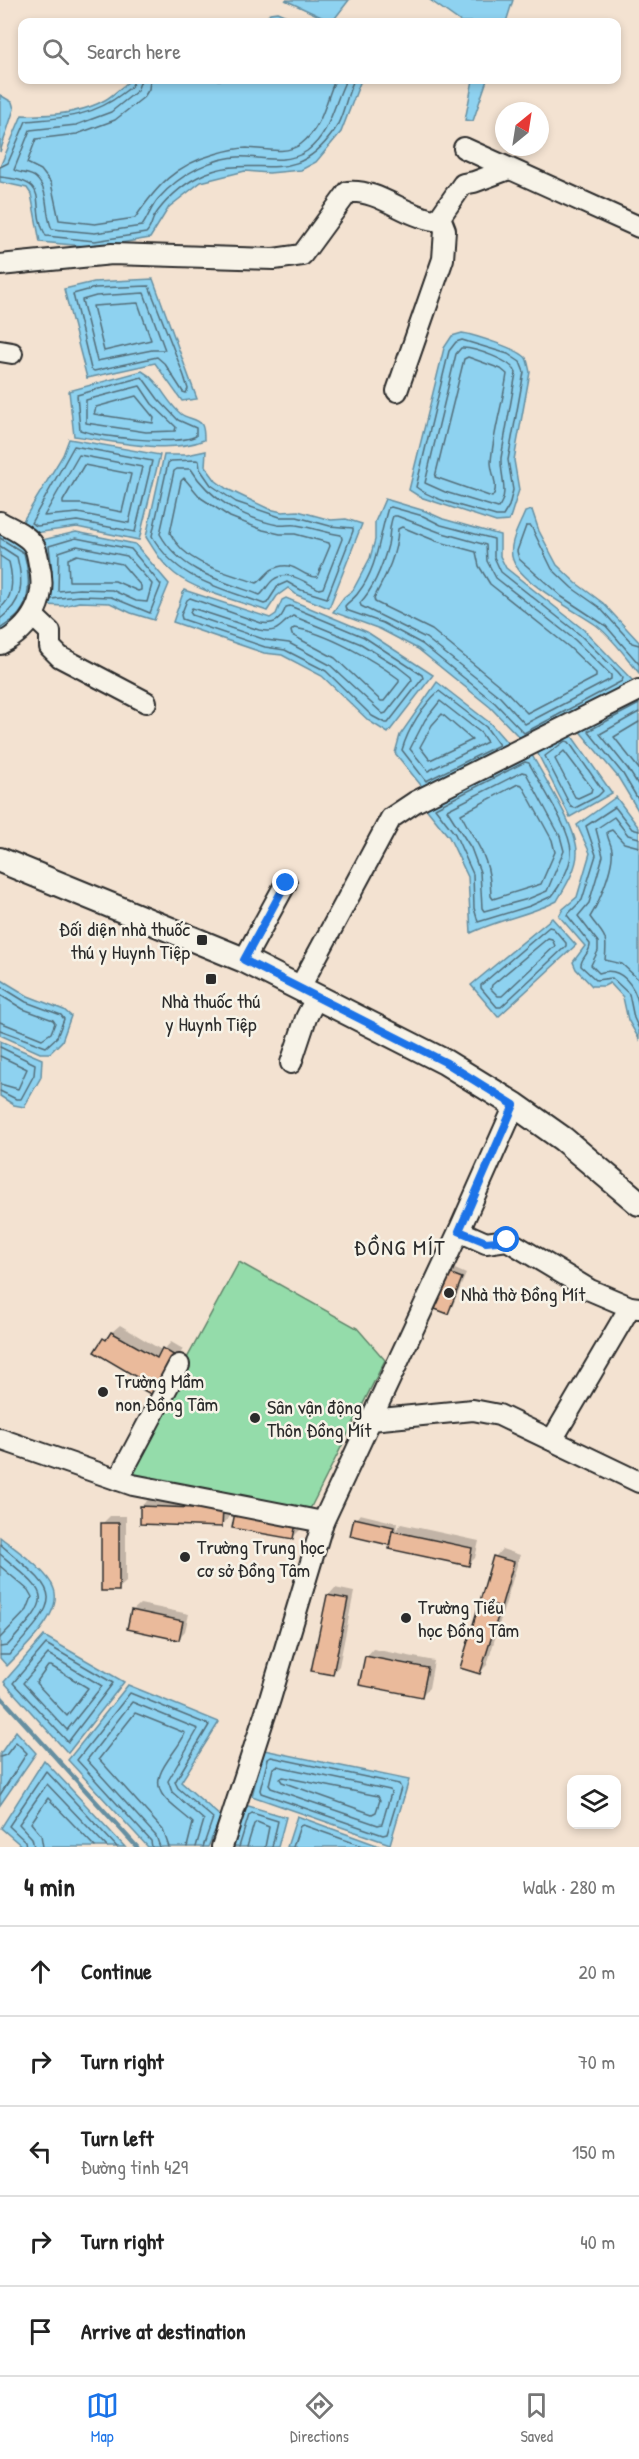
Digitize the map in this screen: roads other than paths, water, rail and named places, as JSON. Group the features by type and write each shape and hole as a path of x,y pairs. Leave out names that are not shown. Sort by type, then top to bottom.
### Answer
{"main road":[{"path":"0,860 244,960 307,994 445,1062 563,1139 639,1203"}],"street":[{"path":"464,148 639,227"},
{"path":"0,265 112,254 274,259 302,255 348,192 369,194 421,218 434,220 440,217 463,184 509,169"},
{"path":"397,391 443,259 445,230 440,217"},
{"path":"0,522 25,537 34,546 43,581 33,616 16,636 0,644"},
{"path":"33,616 50,632 50,647 60,657 146,702"},
{"path":"291,1063 306,1018 307,994 391,818 416,802 639,690"},
{"path":"244,960 286,883"},
{"path":"222,1847 270,1699 323,1522 459,1231 514,1105"},
{"path":"459,1231 486,1242 507,1240 590,1290 634,1307 552,1440"},
{"path":"118,1480 179,1365"},
{"path":"371,1420 473,1410 499,1415 639,1482"},
{"path":"0,1438 133,1485 323,1522"}],"water":[{"path":"285,0 349,0 335,18 323,18"},
{"path":"430,0 513,0 507,18 455,18"},
{"path":"277,12 291,18 267,18 270,13"},
{"path":"126,84 359,84 341,132 316,162 301,170 269,173 245,171 201,182 169,207 150,238 96,247 40,242 31,194 27,188 0,182 0,167 22,115 75,111 108,98"},
{"path":"472,84 486,84 473,121 465,120"},
{"path":"0,95 12,102 14,109 0,152"},
{"path":"153,279 197,399 182,401 155,363 87,378 64,289 94,282"},
{"path":"462,333 486,339 522,354 528,363 530,372 514,460 519,490 509,521 496,522 420,497 409,490 444,348 452,336"},
{"path":"142,371 153,380 181,414 202,425 204,440 190,444 157,447 74,436 69,391"},
{"path":"69,439 160,455 139,540 77,527 35,533 22,525 63,455"},
{"path":"206,451 205,466 216,481 227,489 269,509 282,512 298,511 331,520 346,519 362,524 329,608 297,595 288,588 277,596 267,611 195,586 175,574 162,562 146,537 164,455 187,455"},
{"path":"385,499 500,535 500,556 506,568 584,630 634,682 523,741 490,707 418,649 380,629 333,612 344,597 353,590 370,558 375,540 375,522"},
{"path":"532,510 539,531 557,565 603,603 639,642 639,673 602,630 550,596 518,569 513,560 513,542 525,512"},
{"path":"0,531 30,550 35,578 24,618 0,636"},
{"path":"76,532 135,544 169,584 154,620 110,603 79,602 64,606 46,605 38,541"},
{"path":"184,590 270,618 276,614 282,600 286,598 367,632 433,675 388,733 369,721 322,676 282,655 264,653 173,622"},
{"path":"437,682 490,723 511,747 424,789 395,753 400,735"},
{"path":"639,697 639,812 618,777 577,728"},
{"path":"569,732 612,793 570,817 537,752"},
{"path":"528,754 532,755 572,831 577,853 575,865 557,901 471,933 468,877 449,837 424,806"},
{"path":"616,797 639,828 639,1039 628,1020 623,997 610,983 604,986 592,986 576,969 573,962 585,946 559,916 563,909 577,897 590,853 577,825"},
{"path":"552,918 576,945 498,1017 471,985"},
{"path":"0,979 28,996 64,1010 71,1016 62,1041 50,1053 40,1053 0,1035"},
{"path":"0,1041 42,1059 41,1077 24,1107 14,1105 0,1096"},
{"path":"0,1537 45,1575 54,1589 55,1599 53,1609 40,1630 7,1666 0,1658"},
{"path":"44,1636 124,1682 68,1753 4,1682"},
{"path":"128,1685 219,1722 181,1782 221,1817 208,1847 148,1847 68,1760"},
{"path":"16,1731 36,1753 0,1805 0,1754"},
{"path":"264,1750 409,1780 390,1844 252,1796"},
{"path":"44,1760 125,1847 23,1847 1,1828"},
{"path":"245,1805 286,1817 278,1847 233,1847"},
{"path":"297,1816 382,1847 287,1847"}],"waterway":[{"path":"0,1696 137,1847"}],"place":[{"name":"Đối diện nhà thuốc thú y Huynh Tiệp","path":"202,940"},
{"name":"Nhà thuốc thú y Huynh Tiệp","path":"211,979"},
{"name":"Nhà thờ Đồng Mít","path":"449,1293"},
{"name":"Trường Mầm non Đồng Tâm","path":"103,1392"},
{"name":"Sân vận động Thôn Đồng Mít","path":"255,1418"},
{"name":"Trường Trung học cơ sở Đồng Tâm","path":"185,1557"},
{"name":"Trường Tiểu học Đồng Tâm","path":"406,1618"}],"district":[{"name":"ĐỒNG MÍT","path":"400,1247"}]}
